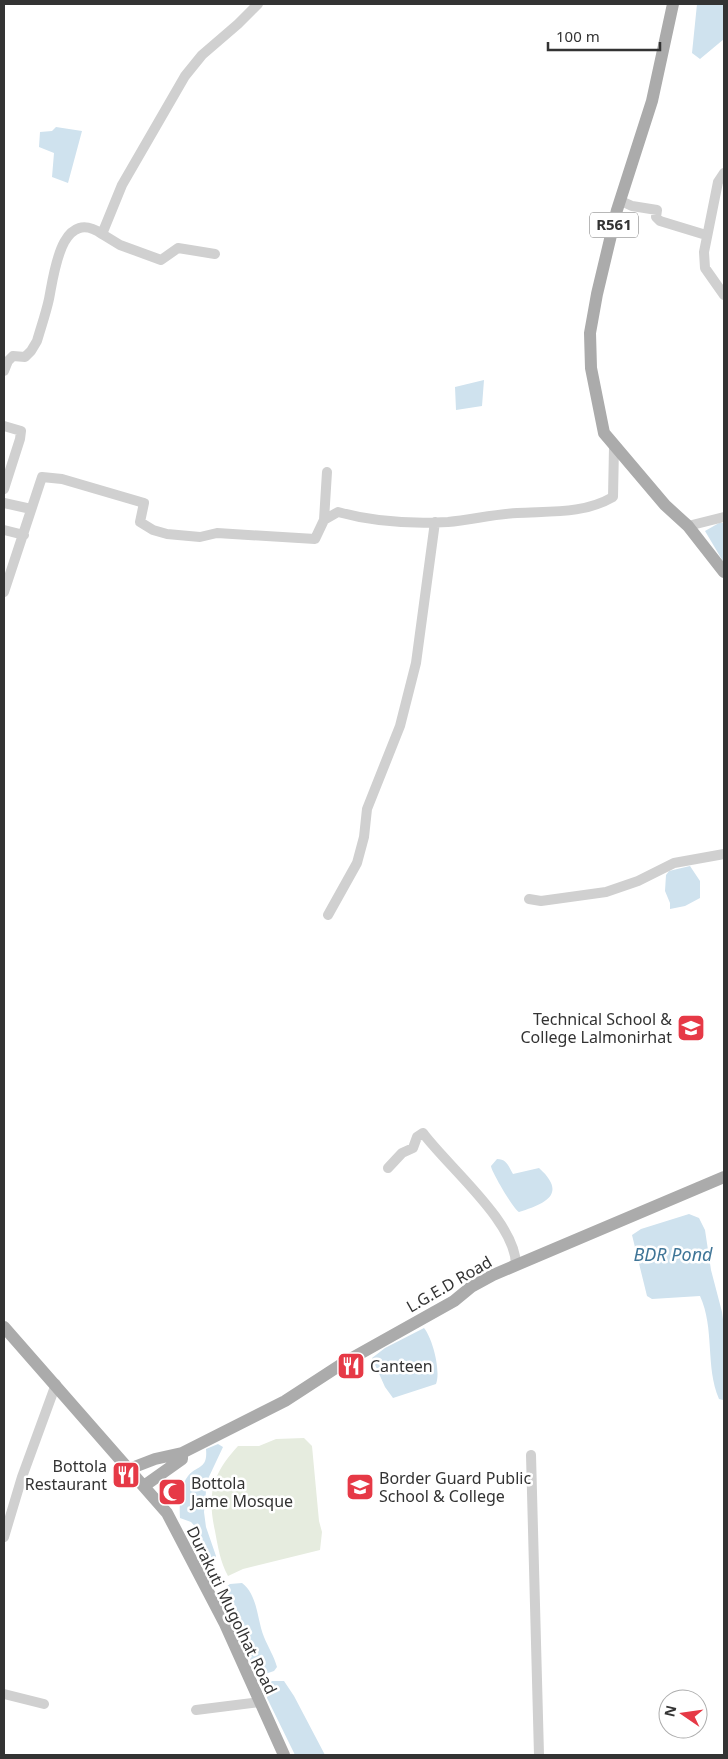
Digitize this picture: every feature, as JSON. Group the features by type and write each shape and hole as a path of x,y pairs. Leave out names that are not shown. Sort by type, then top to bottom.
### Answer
{"main road":[{"name":"R561","path":"673,4 652,101 621,201 597,294 590,334 591,368 604,433 614,447 645,478 665,505 688,526 724,572"},
{"name":"L.G.E.D Road","path":"182,1453 285,1400 345,1362 454,1301 471,1287 724,1177"},
{"name":"Durakuti Mugolhat Road","path":"4,1327 56,1384 167,1513 225,1624 284,1755"},
{"path":"129,1469 155,1459 182,1453 182,1458 144,1486"}],"street":[{"path":"102,234 122,185 185,76 202,55 258,4"},
{"path":"724,173 718,182 704,252 706,268 724,295"},
{"path":"621,201 632,206 657,210 656,217 660,221 706,235"},
{"path":"4,371 8,361 13,356 25,357 37,341 59,254 66,238 76,229 83,227 96,230 120,245 161,260 178,248 215,254"},
{"path":"4,426 21,431 4,489"},
{"path":"324,520 338,512 400,522 435,522 514,513 564,512 600,504 613,497 614,447"},
{"path":"4,592 16,549 24,535 42,477 62,479 144,503 140,522 154,530 167,534 200,537 217,533 315,539 324,520 327,472"},
{"path":"4,502 31,509"},
{"path":"688,526 724,517"},
{"path":"328,915 357,863 364,837 367,809 400,726 416,663 435,522"},
{"path":"4,530 24,535"},
{"path":"529,899 541,901 606,892 638,881 674,864 724,854"},
{"path":"388,1168 402,1153 413,1148 417,1137 424,1133 498,1220 516,1258 516,1266"},
{"path":"4,1537 22,1477 56,1384"},
{"path":"531,1455 540,1755"},
{"path":"4,1694 44,1704"},
{"path":"196,1710 260,1702"}],"shaded area":[{"path":"304,1438 312,1446 319,1521 322,1532 320,1550 243,1569 228,1576 220,1554 212,1506 214,1486 222,1466 238,1446 259,1446 276,1439"}],"water":[{"path":"697,4 724,4 724,39 700,59 692,53"},
{"path":"56,127 82,131 68,183 52,177 54,153 39,147 40,132 52,131"},
{"path":"484,380 482,406 456,410 455,387"},
{"path":"719,523 724,523 724,563 705,531"},
{"path":"690,866 700,881 700,898 685,906 670,909 670,903 665,891 666,875 669,871"},
{"path":"497,1159 505,1162 513,1174 539,1168 548,1177 552,1185 550,1197 537,1205 519,1212 516,1210 492,1169 491,1166"},
{"name":"BDR Pond","path":"689,1214 699,1218 705,1230 711,1270 722,1312 724,1327 723,1400 719,1399 712,1374 707,1321 700,1296 652,1299 647,1296 632,1235 641,1229"},
{"path":"424,1328 435,1356 438,1372 436,1384 393,1398 385,1387 372,1358 385,1348"},
{"path":"218,1444 223,1447 207,1481 204,1512 206,1527 216,1556 212,1568 198,1537 200,1532 191,1522 180,1518 180,1508 185,1480 204,1464 206,1449"},
{"path":"242,1583 254,1601 264,1637 277,1667 274,1671 259,1676 255,1671 221,1591 230,1584"},
{"path":"270,1681 284,1681 325,1755 295,1755 267,1698 265,1687"}],"place":[{"name":"Technical School & College Lalmonirhat","path":"691,1028"},
{"name":"Canteen","path":"351,1366"},
{"name":"Bottola Restaurant","path":"126,1475"},
{"name":"Border Guard Public School & College","path":"360,1487"},
{"name":"Bottola Jame Mosque","path":"172,1492"}]}
